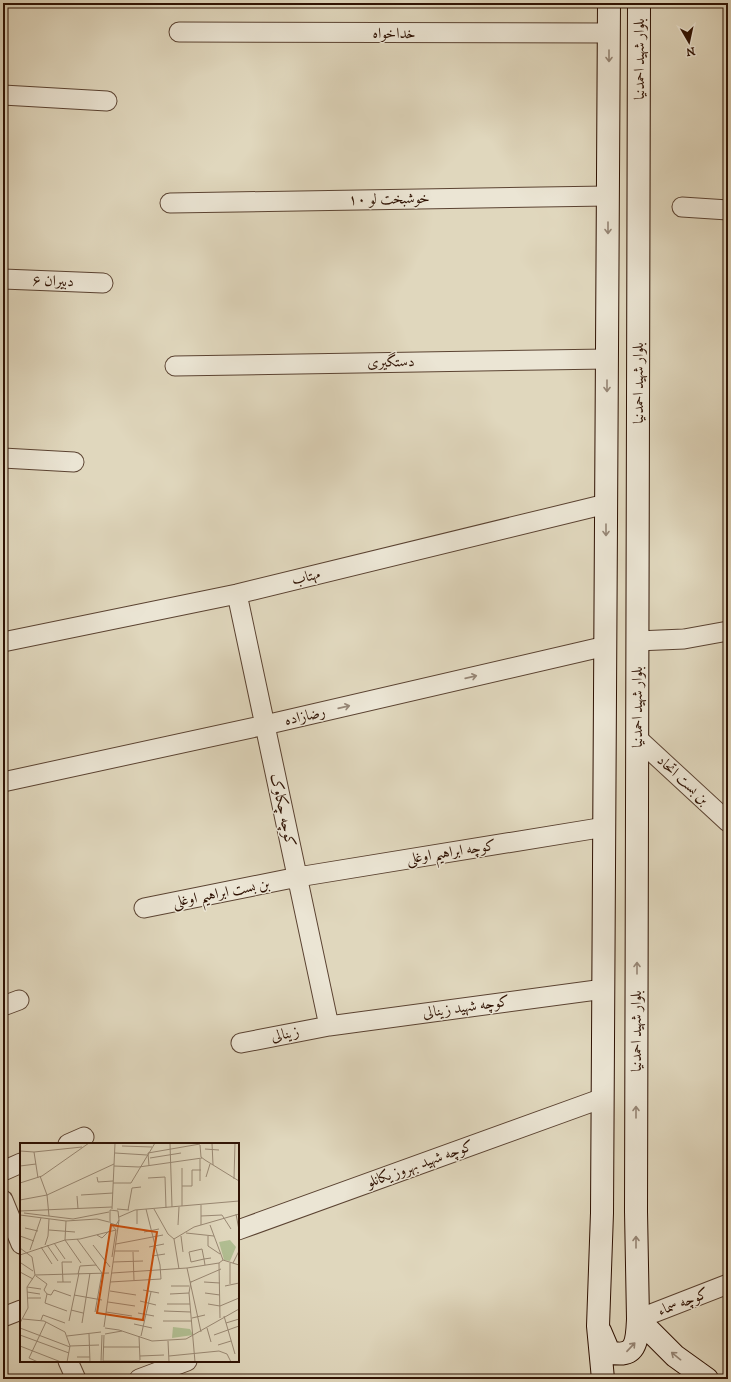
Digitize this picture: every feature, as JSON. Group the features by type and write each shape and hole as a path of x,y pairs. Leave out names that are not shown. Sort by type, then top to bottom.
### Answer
{"main road":[{"name":"بلوار شهید احمدنیا","path":"603,1379 598,1326 602,1213 604,989 609,3"},
{"name":"بلوار شهید احمدنیا","path":"598,1326 610,1352 621,1355 630,1351 637,1341 639,3"},
{"path":"638,1319 675,1356 708,1379"}],"street":[{"name":"خداخواه","path":"179,32 609,34"},
{"path":"3,95 107,101"},
{"name":"خوشبخت لو ۱۰","path":"170,203 608,196"},
{"path":"682,207 728,210"},
{"name":"دبیران ۶","path":"3,279 103,283"},
{"name":"دستگیری","path":"175,366 607,359"},
{"path":"3,458 74,462"},
{"name":"مهتاب","path":"3,642 237,594 606,504"},
{"name":"کوچه چکاوک","path":"237,594 329,1026"},
{"path":"638,641 684,639 728,631"},
{"name":"رضازاده","path":"3,782 265,725 606,646"},
{"name":"بن بست اتحاد","path":"637,738 728,822"},
{"name":"کوچه ابراهیم اوغلی","path":"298,877 605,827"},
{"name":"بن بست ابراهیم اوغلی","path":"144,908 298,877"},
{"name":"کوچه شهید زینالی","path":"329,1026 604,989"},
{"name":"زینالی","path":"241,1043 329,1026"},
{"name":"کوچه شهید بهروز یکانلو","path":"239,1230 603,1098"},
{"path":"3,1171 20,1163"},
{"path":"3,1200 20,1242"},
{"name":"کوچه سماء","path":"638,1319 728,1284"},
{"path":"3,1317 20,1310"},
{"path":"68,1362 76,1379"},
{"path":"139,1379 184,1362"}]}
